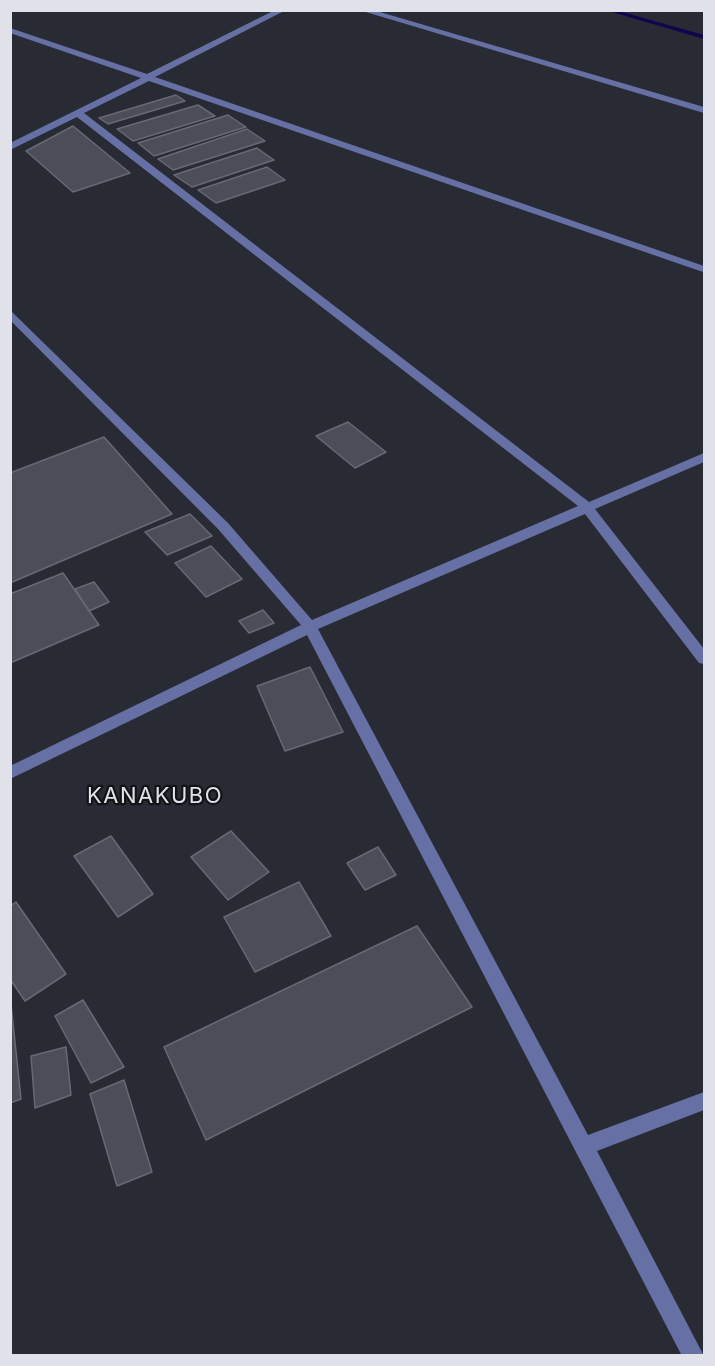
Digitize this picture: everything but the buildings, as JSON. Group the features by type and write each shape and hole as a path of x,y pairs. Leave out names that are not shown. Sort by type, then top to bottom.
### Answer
{"street":[{"path":"10,147 282,10"},
{"path":"363,10 705,110"},
{"path":"10,30 705,269"},
{"path":"78,113 586,506 705,658"},
{"path":"10,313 223,526 310,627 694,1356"},
{"path":"10,773 310,627 586,506 705,457"},
{"path":"583,1147 705,1101"}],"waterway":[{"path":"607,10 704,37"}],"district":[{"name":"KANAKUBO","path":"155,796"}]}
